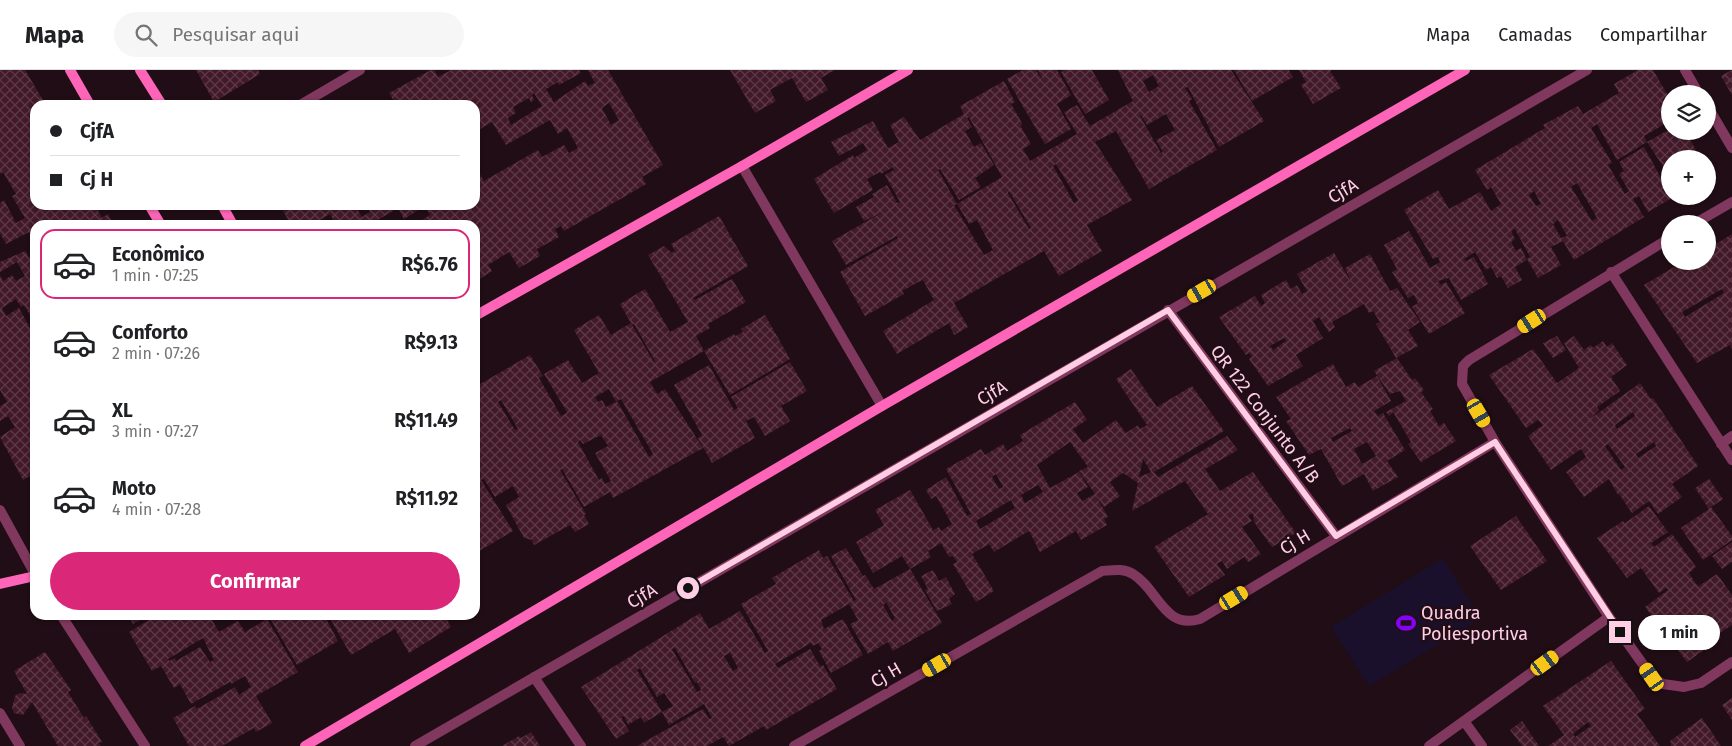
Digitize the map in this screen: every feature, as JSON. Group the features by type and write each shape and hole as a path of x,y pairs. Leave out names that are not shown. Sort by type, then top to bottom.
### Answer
{"street":[{"path":"70,70 87,100"},
{"path":"140,70 159,100"},
{"path":"309,100 360,70"},
{"path":"480,313 908,70"},
{"path":"305,746 882,406 1465,70"},
{"name":"CjfA","path":"415,746 1587,70"},
{"path":"1685,70 1694,85"},
{"path":"1716,121 1732,148"},
{"path":"742,166 882,406"},
{"path":"1710,215 1732,202"},
{"path":"1661,243 1469,360 1464,366 1462,384 1495,442 1609,617 1652,677 1663,684 1684,687 1701,684 1732,662"},
{"path":"1611,272 1732,460"},
{"name":"QR 122 Conjunto A/B","path":"1168,310 1336,536"},
{"path":"1721,444 1732,436"},
{"name":"Cj H","path":"794,746 807,743 1102,571 1118,569 1134,574 1176,618 1189,622 1200,619 1495,442"},
{"path":"0,510 30,566"},
{"path":"0,584 30,576"},
{"path":"1429,746 1609,617"},
{"path":"64,620 145,746"},
{"path":"534,677 581,746"},
{"path":"0,713 20,746"},
{"path":"1464,721 1482,746"}],"shaded area":[{"name":"Quadra Poliesportiva","path":"1443,558 1480,619 1369,686 1331,627"}],"building":[{"path":"0,70 25,70 43,100 30,100 30,210 98,210 102,218 108,214 111,220 30,220 30,234 29,232 6,244 0,233 0,203 4,200 16,223 25,218 12,196 16,194 3,172 0,174"},
{"path":"196,70 258,70 260,74 217,100 213,100"},
{"path":"431,70 434,70 438,77 451,70 579,70 581,73 559,85 558,82 546,89 554,102 585,81 588,86 595,83 588,70 608,70 663,165 642,177 646,184 564,231 561,226 555,229 559,237 537,249 540,256 519,268 509,252 488,265 492,271 480,279 480,220 422,220 430,215 427,210 480,210 480,174 484,181 538,150 542,157 564,145 569,153 578,148 567,128 558,134 550,120 506,145 492,122 480,129 480,100 393,100 389,93","holes":["534,93 542,106 511,125 508,118 516,113 513,107 529,98 531,102 534,100 532,95","609,103 619,120 611,125 602,108"]},
{"path":"730,70 835,70 821,78 828,90 806,102 792,78 770,90 776,101 755,113"},
{"path":"1023,70 1036,70 1044,83 1038,70 1057,70 1071,95 1057,104 1071,129 1045,144 1007,79"},
{"path":"1064,70 1092,70 1109,100 1085,114 1061,72"},
{"path":"1118,70 1231,70 1264,121 1219,147 1188,87 1185,88 1192,99 1189,101 1217,150 1149,189 1116,131 1095,142 1132,200 1087,225 1102,251 1059,276 1044,251 954,303 968,327 954,335 949,323 897,354 883,331 934,300 924,282 922,280 902,291 904,294 865,316 840,272 898,238 897,236 846,265 832,241 883,212 864,221 856,207 874,197 872,194 887,185 897,203 900,202 885,175 894,170 893,167 867,179 873,190 834,213 814,179 853,155 854,158 867,150 863,143 839,156 831,142 873,121 888,148 899,142 890,125 904,117 920,140 964,114 960,106 1004,81 1015,102 1011,104 1031,144 1023,149 1030,161 1077,134 1064,112 1077,105 1090,126 1133,101","holes":["1153,75 1159,86 1149,92 1143,81","1166,114 1175,130 1156,140 1163,152 1161,153 1141,115 1147,125","969,117 1002,177 957,204 938,170 940,169 959,200 981,187 975,178 994,165 981,143 974,147 965,131 972,127 967,118","1056,164 1078,200 1074,203 1053,166","1009,191 1031,228 1029,229 1008,193","957,204 969,224 977,220 993,250 984,255 954,205"]},
{"path":"1234,70 1289,70 1293,77 1252,101"},
{"path":"1299,70 1332,70 1330,71 1341,88 1313,104 1301,85 1306,82"},
{"path":"1638,70 1653,70 1662,85 1661,126 1644,136 1647,142 1617,160 1597,124 1591,128 1612,163 1608,165 1625,194 1629,191 1619,174 1624,171 1619,162 1644,147 1661,178 1661,204 1648,212 1639,196 1633,199 1644,217 1574,260 1563,241 1551,247 1561,265 1538,278 1527,259 1530,257 1515,229 1511,231 1515,239 1511,242 1516,251 1521,248 1527,260 1515,267 1522,280 1508,288 1501,276 1497,278 1491,267 1486,270 1475,252 1464,259 1466,261 1474,257 1488,284 1461,300 1449,278 1438,281 1441,285 1446,282 1465,313 1429,334 1412,307 1418,303 1414,295 1408,298 1392,272 1397,269 1384,245 1409,231 1430,268 1440,262 1438,257 1433,259 1404,210 1438,190 1449,209 1480,192 1491,211 1501,204 1491,187 1487,190 1475,170 1545,128 1543,125 1578,106 1583,114 1619,93 1614,84","holes":["1577,183 1597,218 1592,221 1571,187","1534,191 1541,204 1536,206 1529,195","1558,220 1567,236 1561,238 1553,224"]},
{"path":"1732,70 1732,95 1721,76"},
{"path":"1661,134 1661,140 1690,140 1696,150 1661,150 1661,163 1647,142"},
{"path":"283,210 358,210 362,217 370,212 369,210 395,210 378,220 333,220 330,214 320,220 288,220"},
{"path":"399,210 419,210 404,219"},
{"path":"719,216 748,266 693,298 695,300 732,279 746,302 708,324 710,328 696,336 704,351 650,382 657,394 665,389 703,448 613,498 610,492 584,507 562,469 560,470 586,514 584,515 589,524 575,532 570,525 534,545 532,540 524,538 506,505 519,497 513,486 495,497 484,479 481,480 513,531 480,551 480,384 530,355 543,376 539,378 561,416 565,414 567,412 544,374 568,360 582,383 599,373 574,330 599,315 611,335 631,323 620,304 645,289 670,332 688,322 648,255 664,246 672,253 675,251 671,244","holes":["634,324 655,361 654,362 632,325","609,389 616,402 606,407 602,400 598,402 595,397","621,399 653,454 649,457 617,401","501,400 518,429 515,430 498,402","601,435 608,446 595,453 611,481 605,484 602,478 599,480 578,442 580,440 583,444"]},
{"path":"1732,234 1732,349 1730,345 1697,363 1644,285 1669,270 1716,270 1716,244","holes":["1722,289 1724,293 1685,317 1682,312"]},
{"path":"25,251 30,259 30,315 24,305 21,307 16,299 2,308 6,316 19,308 30,328 30,476 23,480 0,437 15,427 8,416 0,421 0,406 7,402 0,390 0,275 3,281 12,275 16,281 25,276 17,262 0,272 0,262"},
{"path":"1334,253 1351,282 1345,268 1370,254 1390,291 1397,288 1420,322 1408,330 1418,346 1396,358 1376,324 1380,322 1373,311 1369,313 1364,304 1332,322 1335,327 1329,332 1319,317 1313,321 1323,338 1296,355 1303,366 1268,386 1249,359 1252,356 1249,353 1246,355 1219,317 1255,296 1261,306 1265,303 1261,295 1286,280 1291,289 1297,285 1302,294 1307,291 1297,274","holes":["1284,338 1286,341 1273,350 1270,346"]},
{"path":"765,315 790,359 730,395 704,351 734,334 735,336 743,332 741,329"},
{"path":"1557,336 1566,350 1553,358 1543,343"},
{"path":"1574,336 1584,350 1591,345 1593,348 1603,341 1607,347 1612,343 1627,365 1611,377 1620,391 1597,407 1599,410 1590,419 1640,383 1651,399 1653,398 1698,466 1672,484 1682,497 1658,514 1649,501 1632,513 1618,495 1609,479 1584,497 1566,472 1586,457 1581,449 1551,470 1528,436 1543,425 1538,420 1526,428 1489,375 1533,349 1557,383 1579,368 1564,343","holes":["1633,412 1635,416 1617,429 1615,425","1654,442 1656,446 1638,458 1636,454","1608,444 1625,467 1621,470 1605,446"]},
{"path":"1397,358 1412,380 1415,378 1424,390 1421,392 1433,409 1430,411 1439,426 1444,423 1456,441 1421,462 1408,444 1411,442 1393,412 1389,416 1386,412 1406,401 1400,391 1390,394 1374,371"},
{"path":"790,362 807,391 781,406 790,421 765,436 754,417 746,421 755,438 712,463 698,438 702,435 674,385 709,365 734,410 738,408 731,397"},
{"path":"1333,364 1346,387 1355,382 1358,387 1377,376 1391,401 1374,411 1378,416 1383,413 1405,450 1387,461 1398,477 1373,491 1364,474 1342,486 1321,449 1309,455 1286,421 1291,419 1276,397","holes":["1350,428 1352,431 1333,442 1331,438","1367,442 1376,456 1362,464 1354,449"]},
{"path":"1131,369 1157,407 1192,386 1224,431 1154,472 1158,477 1227,436 1238,450 1205,469 1220,491 1253,472 1296,533 1272,547 1254,522 1253,513 1248,516 1252,521 1242,527 1261,554 1248,562 1244,557 1227,569 1222,561 1217,564 1225,575 1189,597 1154,547 1208,514 1185,481 1132,511 1138,483 1123,473 1110,482 1120,496 1104,507 1095,494 1108,517 1104,519 1107,525 1081,540 1076,531 1040,552 1029,531 994,552 989,544 972,554 994,591 976,602 953,564 957,562 953,556 949,557 941,543 928,551 931,557 910,569 902,556 873,573 856,542 884,525 875,510 910,490 933,530 939,527 941,531 952,524 936,496 931,499 926,490 946,477 967,516 971,514 946,469 981,449 985,455 1003,444 1007,451 1023,441 1020,435 1075,402 1087,420 1073,429 1083,443 1116,420 1126,433 1138,425 1140,429 1147,425 1116,379","holes":["1070,442 1088,467 1079,471 1095,494 1082,501 1077,493 1088,487 1079,472 1050,488 1037,465","1143,459 1151,472 1139,477","996,474 1003,487 999,489 992,477","1038,485 1043,492 1025,503 1021,495","1011,500 1015,508 980,529 976,521"]},
{"path":"1709,479 1723,499 1711,507 1732,536 1732,540 1703,560 1681,528 1709,509 1695,488"},
{"path":"1649,506 1668,532 1651,543 1654,547 1672,534 1696,567 1689,573 1696,584 1699,586 1717,574 1732,595 1732,625 1718,634 1721,638 1687,662 1645,607 1668,590 1666,588 1659,593 1641,568 1627,578 1597,538 1623,521 1625,523"},
{"path":"1516,516 1547,561 1501,590 1470,546"},
{"path":"1732,542 1732,562 1722,569 1712,556"},
{"path":"846,548 863,576 865,575 874,589 910,569 942,623 893,651 888,642 868,654 850,624 858,620 849,604 821,620 824,629 843,619 863,655 831,673 819,651 822,649 818,643 813,646 811,643 775,664 778,668 810,649 820,666 823,665 837,689 766,730 764,726 729,746 723,737 707,746 637,746 703,709 709,719 712,718 704,704 669,725 662,712 644,723 641,717 628,725 624,716 621,717 629,731 616,739 581,687 700,613 709,629 740,611 765,653 768,651 741,604 776,584 772,578 819,550 823,558 827,556 854,601 856,600 831,556","holes":["889,601 887,604 895,618 892,621 883,605","675,648 701,690 697,692 672,649","730,653 738,668 733,671 724,656","640,668 657,697 664,693 673,706 662,712 637,670"]},
{"path":"933,570 939,581 946,577 955,594 949,599 952,604 937,611 925,590 928,589 921,576"},
{"path":"131,620 140,620 133,624"},
{"path":"149,620 212,620 219,632 238,621 245,632 268,620 298,672 256,696 272,723 256,732 254,728 222,746 189,746 173,718 195,706 197,709 235,687 239,695 251,687 245,676 231,684 230,682 191,704 180,684 174,688 161,666 152,671 129,632","holes":["203,638 214,660 210,662 200,647 176,661 175,658 169,661 168,659"]},
{"path":"271,620 327,620 338,641 297,665"},
{"path":"331,620 448,620 451,627 409,653 395,629 351,655"},
{"path":"45,652 71,690 68,692 84,718 86,716 102,742 99,743 101,746 58,746 32,702 23,715 14,713 12,708 15,696 19,693 27,694 14,671"},
{"path":"1611,661 1645,709 1637,714 1660,746 1548,746 1564,735 1543,706","holes":["1588,722 1591,726 1575,737 1573,734"]},
{"path":"1732,698 1732,720 1722,705"},
{"path":"1702,718 1721,746 1671,746 1670,741"},
{"path":"1522,721 1539,746 1522,746 1510,730"},
{"path":"531,732 540,746 502,746 519,736 521,738"}],"place":[{"name":"Quadra Poliesportiva","path":"1406,623"}],"route":[{"path":"688,588 1168,310 1336,536 1495,442 1620,632"}]}
